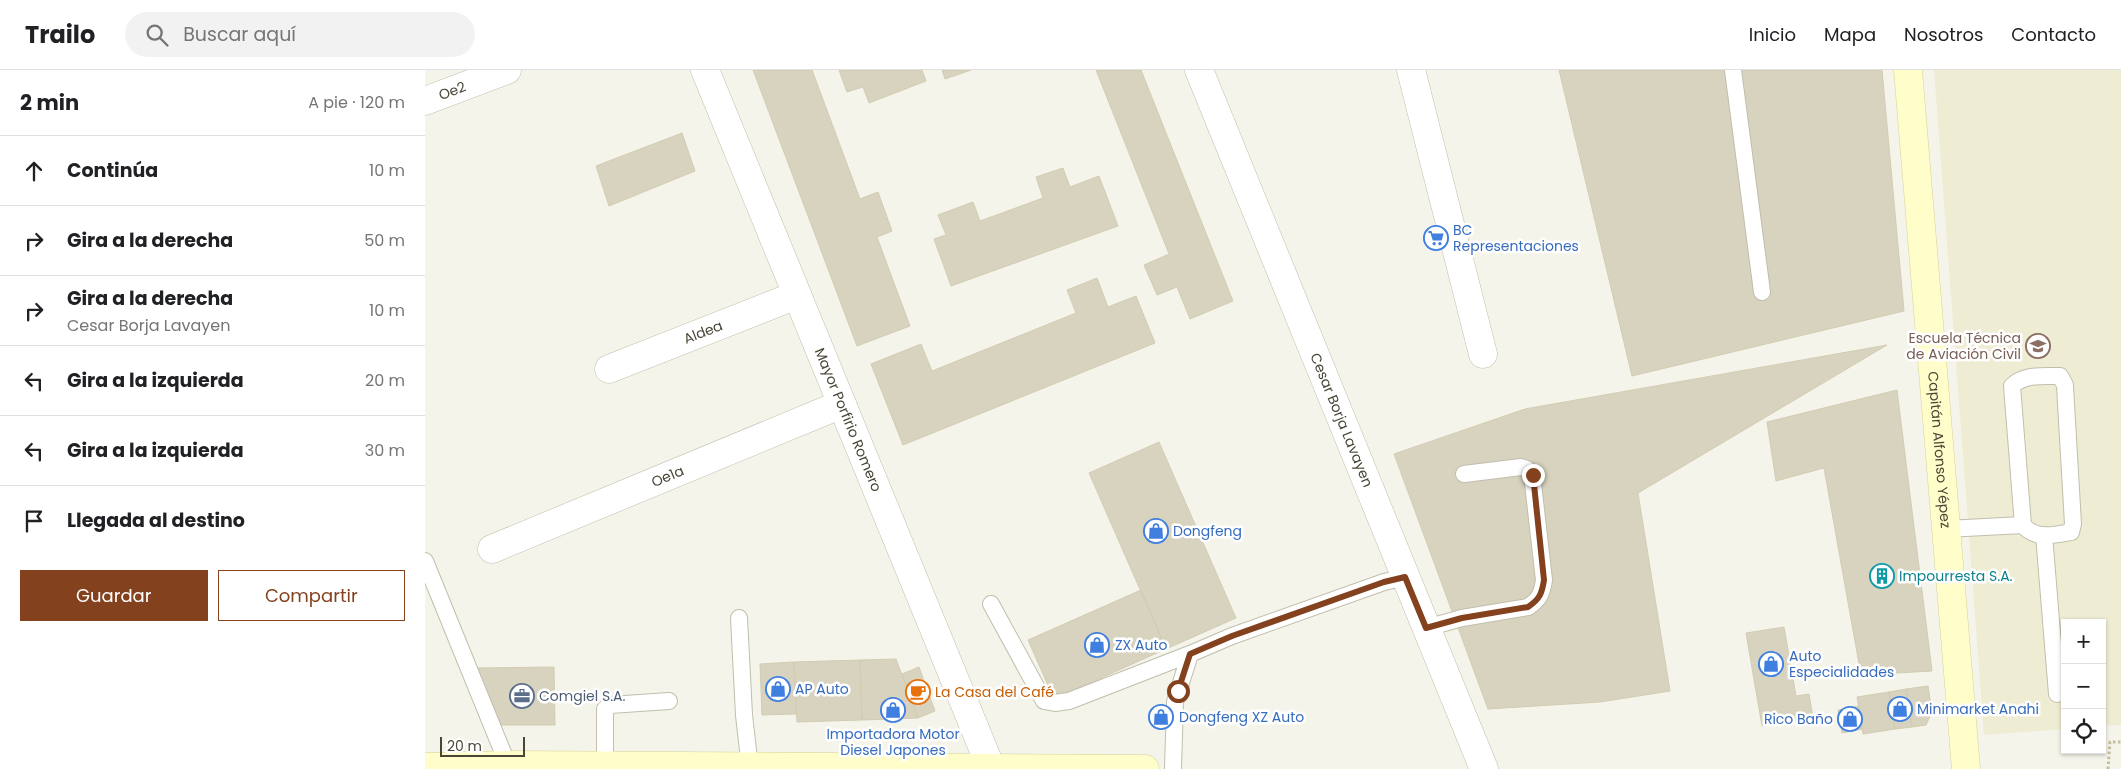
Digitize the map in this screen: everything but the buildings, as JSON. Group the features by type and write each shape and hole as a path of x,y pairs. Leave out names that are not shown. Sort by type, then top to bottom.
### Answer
{"main road":[{"name":"Capitán Alfonso Yépez","path":"1909,70 1965,769"},
{"path":"425,767 508,765 1145,769"}],"street":[{"name":"Oe2","path":"425,102 507,70"},
{"name":"Mayor Porfirio Romero","path":"705,70 991,768"},
{"name":"Cesar Borja Lavayen","path":"1199,70 1484,769"},
{"path":"1411,70 1483,354"},
{"name":"Aldea","path":"609,369 797,295"},
{"name":"Oe1a","path":"492,549 842,404"}],"lane":[{"path":"1733,70 1762,292"},
{"path":"2036,376 2060,376 2065,384 2073,524 2071,532 2045,536 2029,532 2023,524 2012,386 2019,379 2036,376"},
{"path":"1426,628 1462,618 1528,607 1537,601 1542,594 1544,580 1533,475 1527,469 1521,467 1464,474"},
{"path":"1946,529 2023,524"},
{"path":"2045,536 2057,694"},
{"path":"425,561 508,765"},
{"path":"991,604 1044,701 1055,703 1069,701 1232,636 1384,582 1405,577"},
{"path":"739,618 744,715 750,768"},
{"path":"1173,769 1175,702 1190,654"},
{"path":"605,767 605,709 610,704 669,701"}],"path":[{"path":"2108,769 2110,742 2121,742"}],"shaded area":[{"name":"Escuela Técnica de Aviación Civil","path":"1934,70 2121,70 2121,725 2106,726 2106,619 2061,619 2061,729 1984,735"}],"place":[{"name":"BC Representaciones","path":"1436,238"},
{"name":"Escuela Técnica de Aviación Civil","path":"2038,346"},
{"name":"Dongfeng","path":"1156,531"},
{"name":"Impourresta S.A.","path":"1882,576"},
{"name":"ZX Auto","path":"1097,645"},
{"name":"Auto Especialidades","path":"1771,664"},
{"name":"AP Auto","path":"778,689"},
{"name":"La Casa del Café","path":"918,692"},
{"name":"Comgiel S.A.","path":"522,696"},
{"name":"Minimarket Anahi","path":"1900,709"},
{"name":"Importadora Motor Diesel Japones","path":"893,710"},
{"name":"Dongfeng XZ Auto","path":"1161,717"},
{"name":"Rico Baño","path":"1850,719"}],"route":[{"path":"1178,691 1190,654 1232,636 1384,582 1405,577 1426,628 1462,618 1528,607 1537,601 1542,594 1544,580 1533,475"}]}
